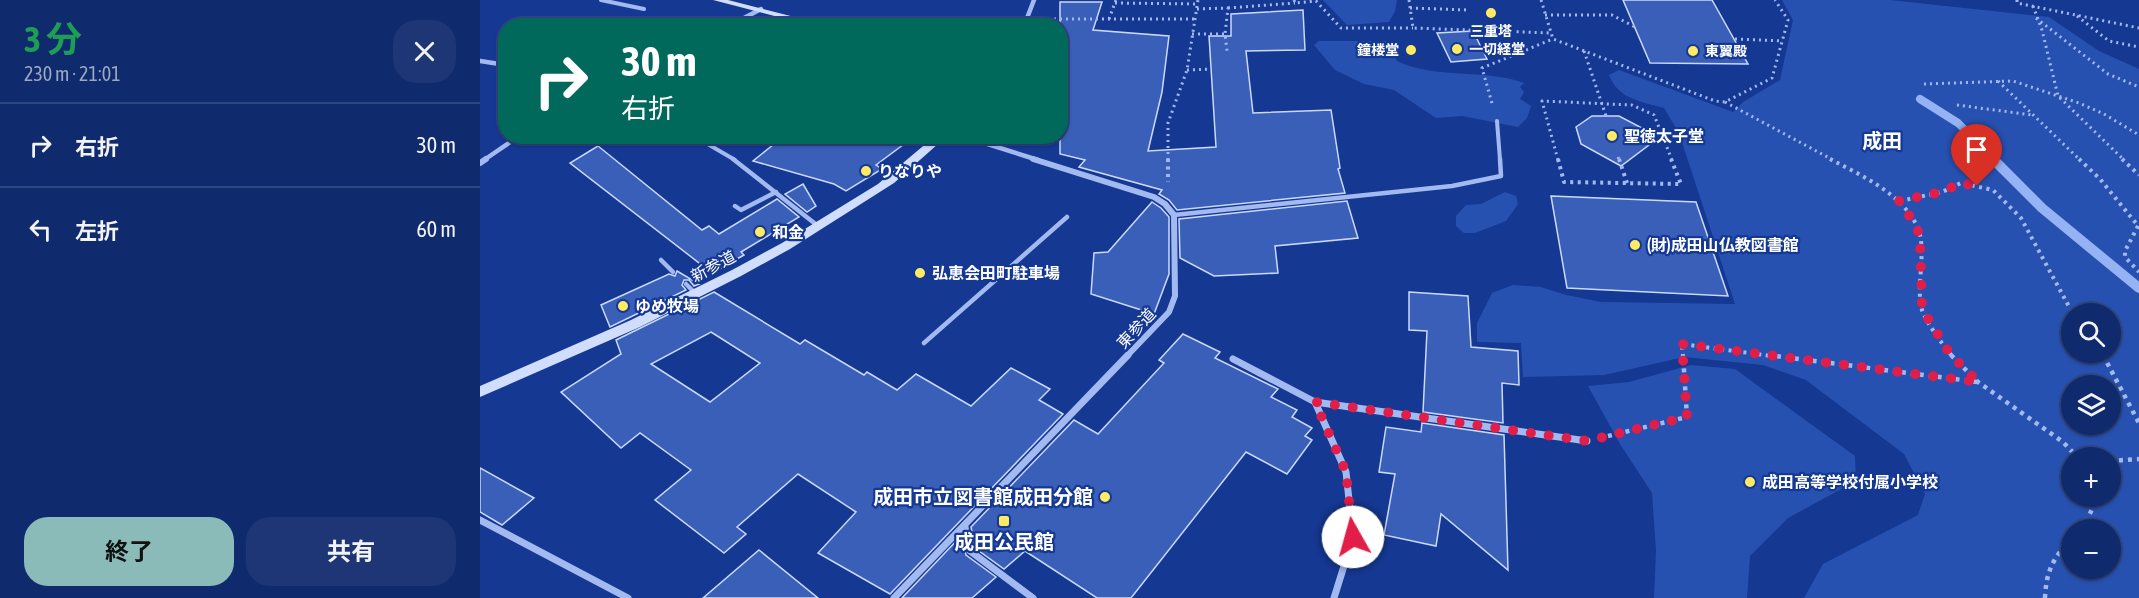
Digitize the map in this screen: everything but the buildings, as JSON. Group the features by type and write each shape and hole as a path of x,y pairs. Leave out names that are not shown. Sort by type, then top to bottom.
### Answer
{"street":[{"path":"717,0 795,18"},
{"path":"1026,18 1034,0"},
{"path":"744,18 761,9"},
{"path":"480,61 498,64"},
{"path":"480,163 507,144"},
{"name":"新参道","path":"480,392 622,330 696,294 820,227 884,185 933,144"},
{"path":"987,144 1154,197 1165,204 1174,215"},
{"name":"東参道","path":"894,598 965,527 1169,312 1176,296 1174,215"},
{"path":"1233,359 1315,402 1587,441"},
{"path":"1315,402 1346,472 1353,537 1334,598"},
{"path":"480,520 628,598"},
{"path":"965,527 970,551 1033,598"}],"lane":[{"path":"601,0 644,9"},
{"path":"618,4 624,0"},
{"path":"1174,215 1452,186 1501,176 1497,121"},
{"path":"708,144 730,156 820,227"},
{"path":"735,206 741,210 776,192"},
{"path":"924,343 1067,217"},
{"path":"661,260 673,272"},
{"path":"686,284 696,294"}],"path":[{"path":"1409,0 1413,28"},
{"path":"1541,0 1553,39"},
{"path":"1725,102 1772,78 1788,20 1775,0"},
{"path":"2017,0 2018,3 2139,28"},
{"path":"1109,19 1115,1 1198,2 1187,70 1168,123 1168,184 1154,197"},
{"path":"1197,9 1316,1 1341,28 1551,33"},
{"path":"2033,6 2042,30 2058,96 2139,175"},
{"path":"1227,51 1225,34 1228,8"},
{"path":"1410,8 1468,10"},
{"path":"2075,14 2109,41 2139,47"},
{"path":"1545,15 1612,15 1635,27"},
{"path":"2036,18 2057,32 2108,74 2139,87"},
{"path":"1068,19 1195,19"},
{"path":"1192,34 1225,34"},
{"path":"1497,121 1482,68 1553,39 1715,101 1725,102 1872,180 1899,201 1917,227 1920,240 1922,309 1950,354 1978,382 2068,447"},
{"path":"1735,39 1782,40"},
{"path":"1583,50 1606,116"},
{"path":"1187,70 1211,69"},
{"path":"1997,80 2100,179 2139,226 2125,252 2125,257 2139,272"},
{"path":"1924,84 2013,81 2104,114 2139,135"},
{"path":"1542,101 1601,103 1632,105 1654,115 1681,184 1564,183 1542,101"},
{"path":"1957,105 2032,115"},
{"path":"1618,157 1627,183"},
{"path":"1899,201 1942,192 1961,183 1993,190 2021,218 2067,303"},
{"path":"1587,441 1687,417 1682,344 1978,382"},
{"path":"2107,363 2139,423"},
{"path":"2121,460 2139,459"},
{"path":"2045,598 2045,574 2052,560 2061,551"}],"shaded area":[{"path":"1323,0 1397,0 1395,11 1389,22 1347,25"},
{"path":"1782,0 1890,0 2049,17 2099,51 2139,69 2139,598 1804,598 1823,564 1918,515 1925,494 1904,454 1806,380 1763,365 1684,357 1604,375 1523,377 1521,343 1477,342 1477,323 1492,293 1513,285 1541,287 1601,302 1735,304 1679,133 1664,108 1639,101 1625,94 1618,89 1609,75 1619,70 1733,112 1743,102 1780,80 1793,20"},
{"path":"1319,41 1389,41 1397,61 1412,67 1492,76 1524,83 1520,87 1524,92 1520,99 1531,106 1527,118 1518,127 1462,116 1436,118 1394,90 1364,84 1335,70 1314,45"},
{"path":"1505,192 1516,196 1518,204 1506,221 1475,233 1464,233 1456,226 1456,216 1466,205 1481,204"},
{"name":"成田高等学校付属小学校","path":"1691,365 1735,369 1855,456 1856,481 1788,518 1750,556 1747,598 1654,598 1656,550 1652,493 1620,444 1588,386 1629,382"}],"waterway":[{"path":"1920,99 1958,123 1995,160"},
{"path":"1993,159 2042,208 2139,288"}],"place":[{"name":"三重塔","path":"1491,13"},
{"name":"一切経堂","path":"1457,49"},
{"name":"鐘楼堂","path":"1411,50"},
{"name":"東翼殿","path":"1693,51"},
{"name":"聖徳太子堂","path":"1612,136"},
{"name":"りなりや","path":"866,171"},
{"name":"和金","path":"760,232"},
{"name":"(財)成田山仏教図書館","path":"1635,245"},
{"name":"弘恵会田町駐車場","path":"920,273"},
{"name":"ゆめ牧場","path":"623,306"},
{"name":"成田高等学校付属小学校","path":"1750,482"},
{"name":"成田市立図書館成田分館","path":"1105,497"},
{"name":"成田公民館","path":"1004,521"}],"district":[{"name":"成田","path":"1882,141"}],"route":[{"path":"1353,537 1346,472 1315,402 1587,441 1687,417 1682,344 1978,382 1950,354 1922,309 1920,240 1910,213 1899,201 1942,192 1961,183 1977,186"}]}
